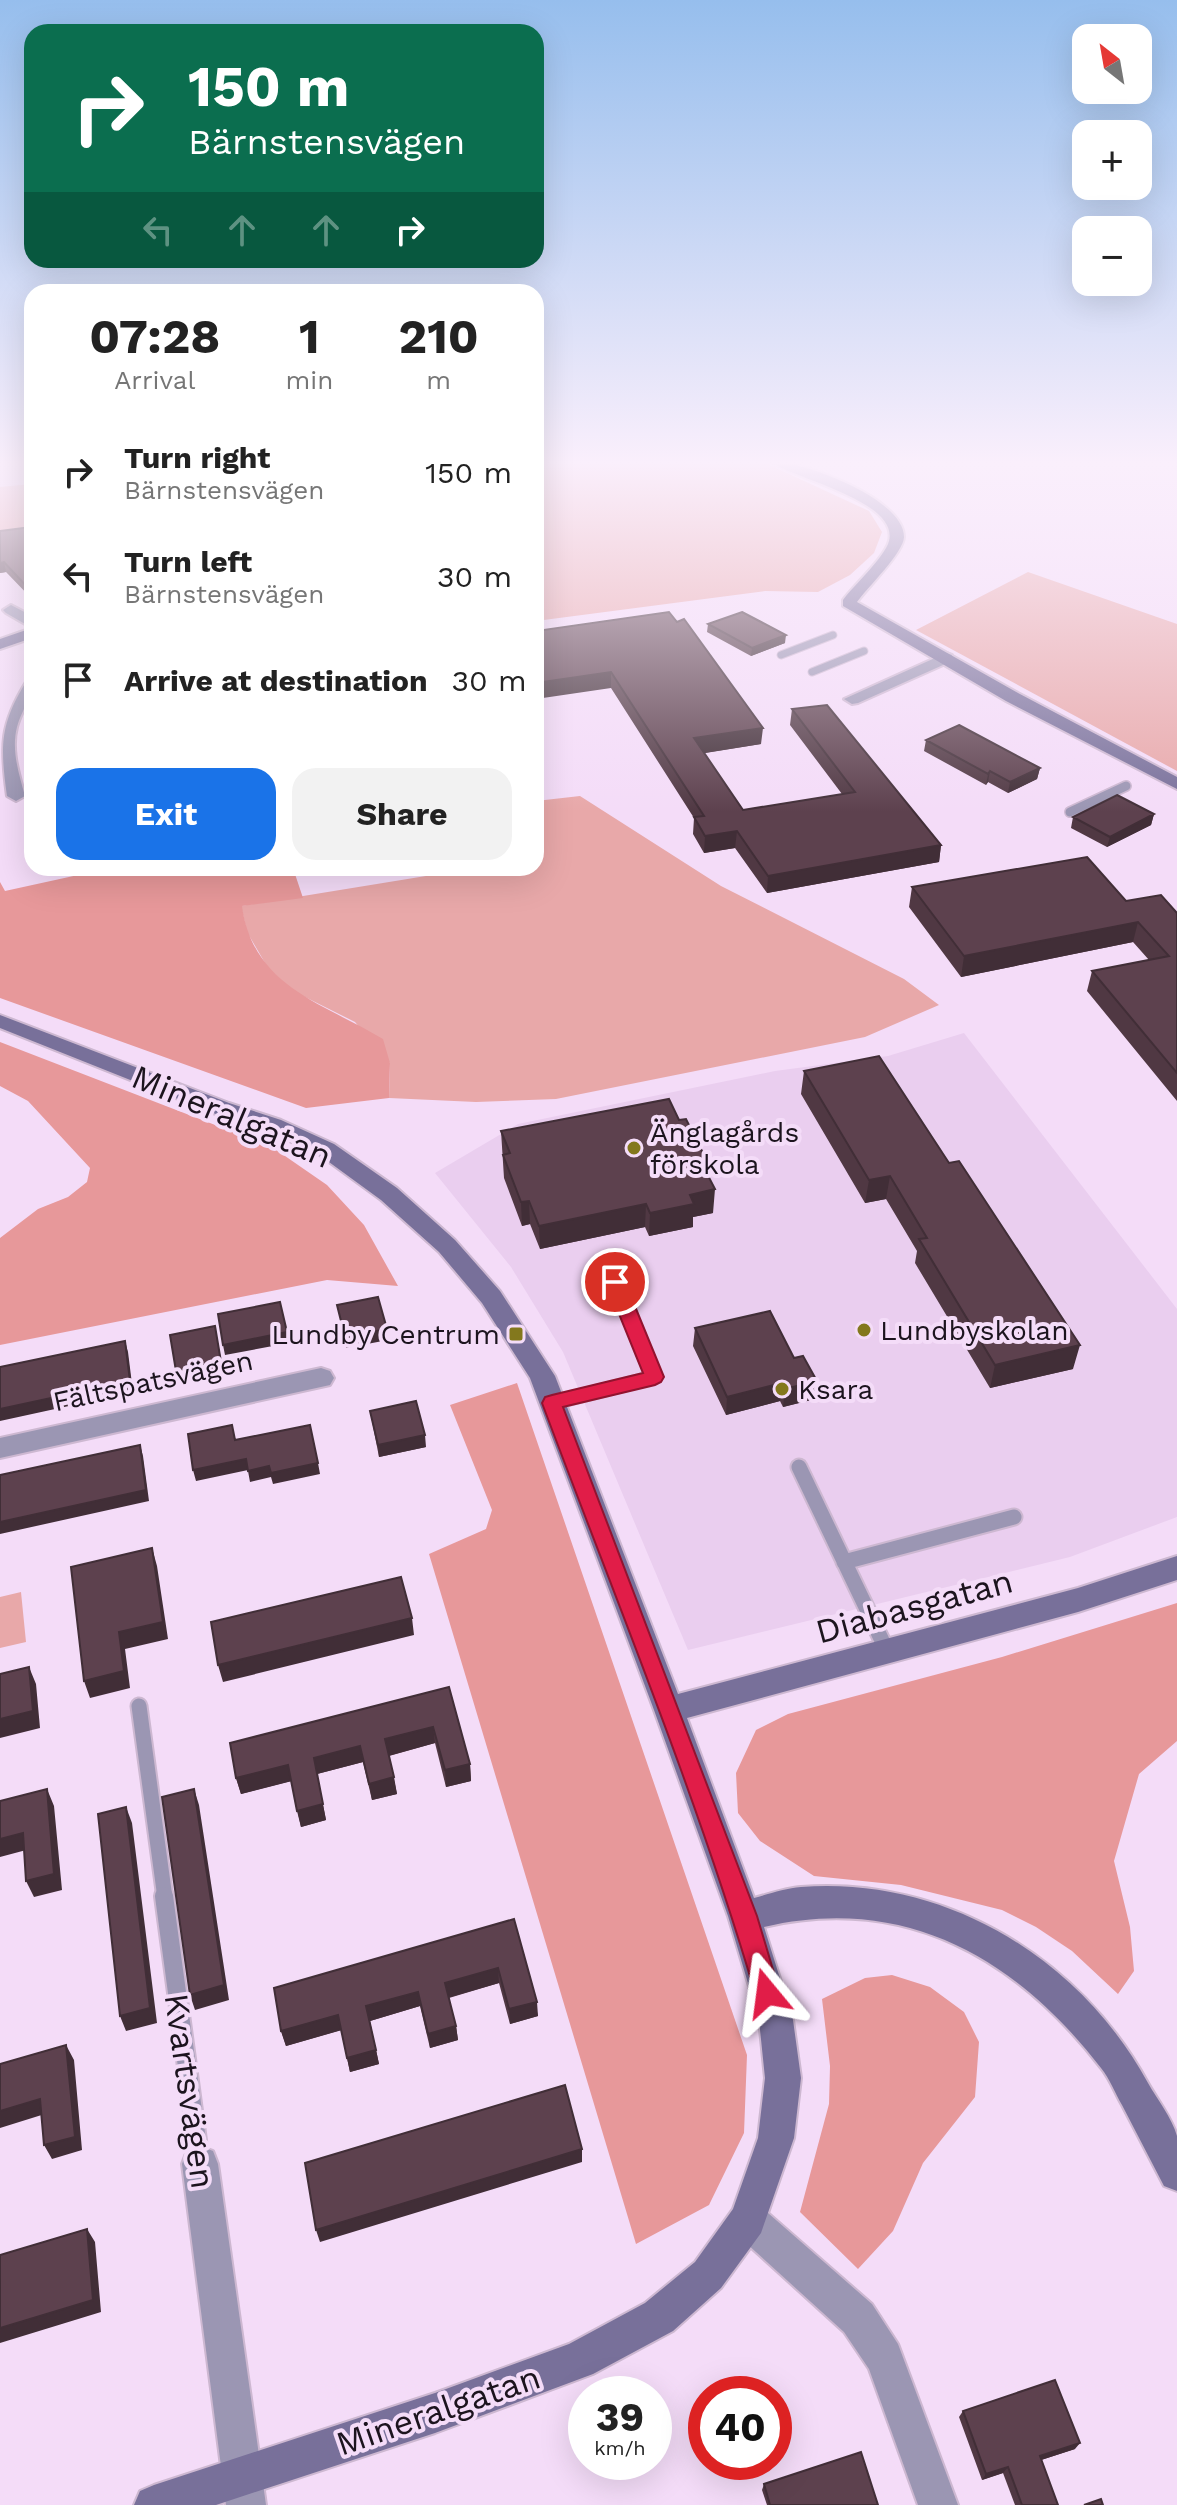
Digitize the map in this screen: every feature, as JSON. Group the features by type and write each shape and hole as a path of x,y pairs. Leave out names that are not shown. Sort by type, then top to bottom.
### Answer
{"street":[{"path":"865,578 848,603 1012,697 1177,784"},
{"path":"11,610 24,618"},
{"path":"0,644 24,636"},
{"path":"852,699 946,658"},
{"path":"16,796 7,764 6,733 13,710 24,696"},
{"name":"Mineralgatan","path":"0,1021 221,1108 273,1125 326,1149 389,1194 447,1246 491,1297 542,1376 669,1710 744,1916 776,2020 783,2078 776,2138 748,2220 708,2275 659,2317 579,2360 435,2413 244,2490 154,2505"},
{"name":"Fältspatsvägen","path":"0,1448 321,1378"},
{"name":"Diabasgatan","path":"669,1710 1078,1600 1177,1568"},
{"path":"744,1916 800,1903 858,1904 940,1919 993,1945 1039,1976 1115,2057 1177,2173"},
{"name":"Kvartsvägen","path":"200,2164 244,2490"},
{"path":"748,2220 858,2318 884,2358 938,2505"}],"lane":[{"path":"781,655 833,635"},
{"path":"812,672 864,651"},
{"path":"1070,812 1126,786"},
{"path":"552,1403 655,1377 615,1282"},
{"path":"799,1467 887,1651"},
{"path":"844,1562 1014,1517"},
{"name":"Kvartsvägen","path":"139,1706 200,2164"}],"shaded area":[{"path":"544,578 845,578 818,592 765,591 544,620"},
{"path":"1017,578 1045,578 1177,624 1177,771 916,630"},
{"path":"580,796 721,886 904,979 939,1005 865,1037 556,1099 476,1102 389,1098 390,1063 355,1022 293,991 268,968 247,932 241,906 426,876 544,876 544,800"},
{"path":"73,876 296,876 303,898 242,906 249,933 260,956 294,989 383,1039 390,1063 389,1098 306,1108 0,998 0,882 5,891"},
{"name":"Lundbyskolan","path":"964,1033 1177,1309 1177,1517 1070,1557 688,1650 563,1352 511,1267 435,1173 518,1124 775,1071 888,1056"},
{"path":"0,1042 272,1147 327,1185 364,1225 398,1286 327,1280 0,1345 0,1238 38,1209 68,1197 87,1182 90,1168 28,1101 0,1086"},
{"path":"517,1383 747,2055 744,2133 709,2205 636,2244 429,1554 486,1529 492,1510 450,1405"},
{"path":"21,1592 26,1642 0,1648 0,1597"},
{"path":"1177,1603 1177,1741 1139,1774 1114,1861 1130,1927 1134,1971 1118,1994 1072,1951 1036,1927 1002,1910 901,1885 814,1876 760,1841 738,1813 736,1773 756,1730 788,1714 1002,1657"},
{"path":"892,1975 930,1987 964,2012 979,2042 975,2097 923,2163 893,2231 858,2269 800,2212 829,2104 830,2066 822,1999 865,1978"}],"building":[{"path":"669,612 677,622 684,619 763,728 694,738 743,810 855,792 792,709 827,705 941,845 768,876 737,831 705,836 694,817 704,816 611,672 544,682 544,630"},
{"path":"742,612 786,635 752,648 708,624"},
{"path":"959,725 1040,768 1010,782 990,771 988,774 926,740"},
{"path":"1117,795 1154,814 1110,837 1073,817"},
{"path":"1087,857 1126,901 1161,895 1177,913 1177,1073 1092,971 1169,956 1138,922 964,956 912,887"},
{"path":"879,1056 949,1163 959,1161 1080,1345 995,1365 919,1239 927,1238 890,1176 869,1180 804,1071"},
{"path":"669,1099 679,1120 686,1119 709,1165 703,1166 715,1189 690,1195 694,1204 650,1213 646,1204 539,1226 529,1201 521,1202 503,1155 510,1153 501,1131"},
{"path":"378,1297 387,1329 345,1337 337,1305"},
{"path":"280,1302 287,1332 223,1345 218,1314"},
{"path":"770,1311 794,1358 803,1356 817,1381 785,1389 782,1383 727,1397 695,1328"},
{"path":"215,1326 221,1362 176,1371 170,1335"},
{"path":"125,1341 130,1381 0,1409 0,1367"},
{"path":"416,1401 425,1435 378,1445 370,1411"},
{"path":"232,1425 235,1440 310,1425 318,1463 271,1473 269,1466 248,1471 246,1459 193,1470 188,1434"},
{"path":"140,1445 146,1490 0,1522 0,1475"},
{"path":"152,1548 163,1622 119,1632 124,1671 84,1681 71,1567"},
{"path":"401,1577 412,1618 218,1665 211,1622"},
{"path":"29,1667 33,1711 0,1719 0,1674"},
{"path":"449,1687 470,1764 445,1770 433,1727 385,1739 394,1777 369,1784 360,1746 314,1758 323,1804 297,1811 288,1765 236,1778 230,1743"},
{"path":"47,1789 54,1874 26,1881 23,1833 0,1839 0,1801"},
{"path":"194,1789 224,1985 190,1995 162,1797"},
{"path":"126,1807 150,2008 120,2016 98,1814"},
{"path":"514,1919 537,2002 509,2009 498,1968 445,1983 456,2026 428,2034 418,1992 366,2006 376,2050 347,2058 338,2015 281,2031 274,1988"},
{"path":"66,2045 75,2137 44,2145 40,2099 0,2111 0,2064"},
{"path":"565,2085 582,2149 316,2230 305,2163"},
{"path":"87,2229 93,2300 0,2328 0,2255"},
{"path":"1055,2380 1080,2443 1040,2456 1058,2505 1022,2505 1008,2467 986,2474 963,2411"},
{"path":"861,2452 878,2505 770,2505 764,2484 792,2480 792,2475"},
{"path":"1101,2499 1103,2505 1084,2505"}],"place":[{"name":"Änglagårds förskola","path":"634,1148"},
{"name":"Lundbyskolan","path":"864,1330"},
{"name":"Lundby Centrum","path":"516,1334"},
{"name":"Ksara","path":"782,1389"}],"route":[{"path":"615,1282 655,1377 552,1403 691,1768 744,1916 767,1993"}]}
